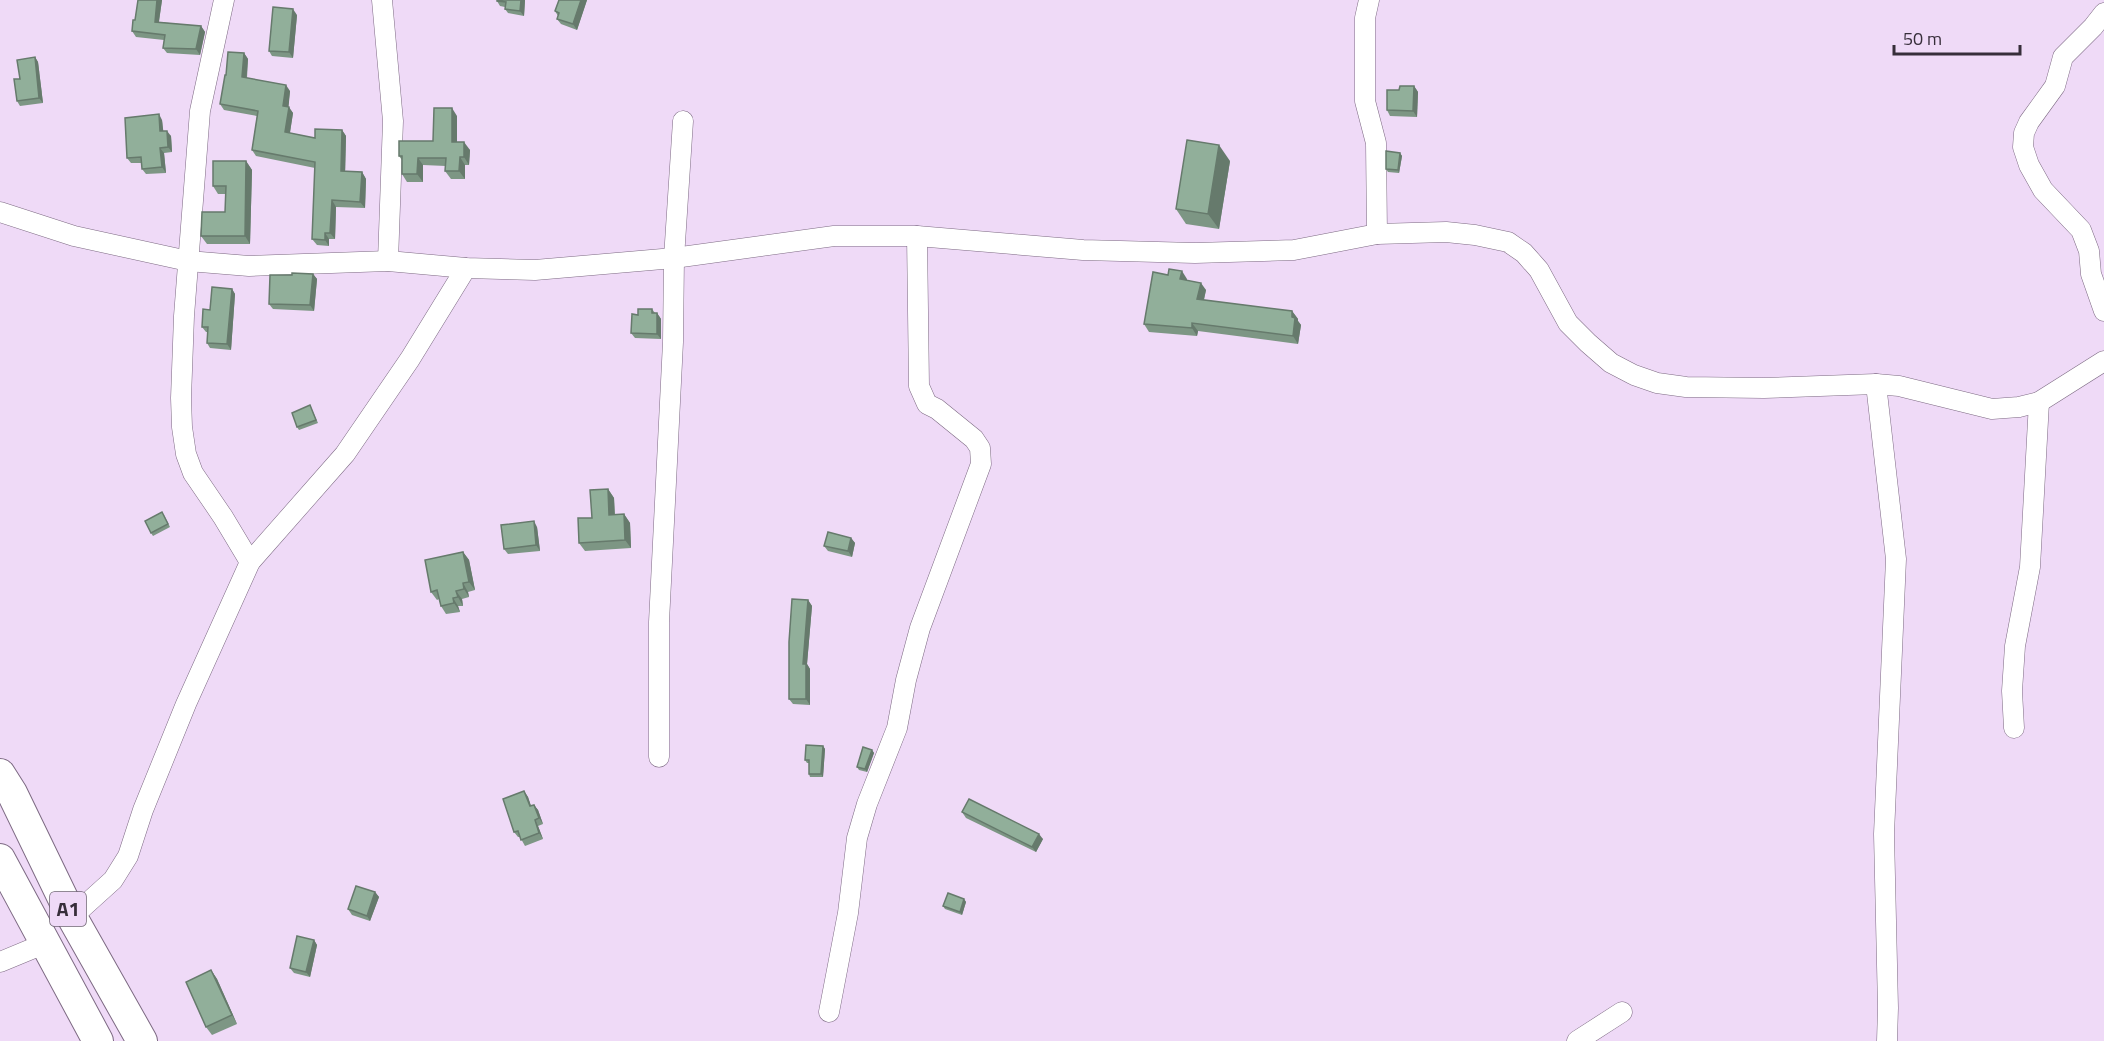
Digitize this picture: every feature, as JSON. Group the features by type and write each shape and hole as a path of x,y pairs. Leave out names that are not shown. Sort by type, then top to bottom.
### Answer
{"highway":[{"name":"A1","path":"0,774 12,793 72,917 142,1041"},
{"name":"A1","path":"0,859 98,1041"}],"street":[{"path":"224,0 200,111 188,261 181,399 182,427 186,454 193,473 250,562"},
{"path":"382,0 393,121 388,261"},
{"path":"1369,0 1365,18 1365,101 1376,143 1377,234"},
{"path":"2104,13 2063,57 2055,86 2029,122 2024,134 2023,147 2043,190 2080,231 2089,251 2091,274 2104,311"},
{"path":"659,757 659,622 673,342 674,258 683,121"},
{"path":"0,212 74,236 188,261 249,266 388,261 466,268 535,270 674,258 834,236 917,236 1083,250 1195,254 1294,250 1377,234 1446,232 1508,242 1524,253 1539,270 1568,323 1587,343 1611,363 1634,375 1657,383 1686,387 1764,388 1876,384 1899,386 1992,409 2019,407 2039,402 2104,362"},
{"path":"829,1012 848,913 857,838 867,804 897,728 906,680 920,628 981,464 980,448 974,439 937,409 927,404 919,386 917,236"},
{"path":"72,917 113,880 128,856 143,810 186,704 250,562 345,454 410,359 466,268"},
{"path":"1876,384 1896,559 1884,834 1887,1041"},
{"path":"2014,728 2012,691 2014,646 2030,567 2039,402"},
{"path":"0,962 46,943"},
{"path":"1577,1041 1622,1012"}],"building":[{"path":"138,0 157,0 155,22 201,26 196,49 163,48 165,35 132,31"},
{"path":"497,0 521,0 520,11 505,9 506,2"},
{"path":"559,0 581,0 573,24 557,19 559,13 555,11"},
{"path":"273,7 293,9 289,52 269,51"},
{"path":"228,52 244,53 242,77 286,85 283,106 289,107 285,132 315,138 315,129 342,130 341,171 362,172 360,202 332,200 330,233 325,233 325,240 312,239 315,162 252,150 258,111 220,104"},
{"path":"35,57 39,98 17,101 14,79 20,79 17,60"},
{"path":"1400,86 1414,86 1413,111 1387,110 1387,90 1399,90"},
{"path":"434,108 452,108 452,142 464,142 464,157 460,157 459,171 445,171 446,158 418,158 417,174 402,174 399,141 433,141"},
{"path":"159,114 160,131 167,131 168,147 160,148 162,167 142,169 141,157 127,158 125,118"},
{"path":"1187,140 1219,145 1208,214 1176,209"},
{"path":"1386,151 1400,153 1398,170 1386,169"},
{"path":"213,161 246,161 245,236 201,236 202,212 225,212 226,186 213,186"},
{"path":"1169,269 1182,271 1180,279 1201,283 1197,299 1292,311 1292,317 1295,318 1293,336 1192,323 1192,328 1144,324 1153,272 1168,275"},
{"path":"292,273 313,274 310,305 269,304 270,275 292,275"},
{"path":"212,287 232,289 227,344 207,343 208,327 202,327 203,309 210,310"},
{"path":"638,309 652,309 652,313 657,313 657,334 631,333 632,314 638,315"},
{"path":"310,405 316,420 297,427 292,413"},
{"path":"608,489 609,515 624,514 625,540 579,543 578,518 592,518 590,490"},
{"path":"162,512 168,524 151,533 145,521"},
{"path":"534,521 536,545 504,549 501,525"},
{"path":"828,532 851,538 848,551 824,546"},
{"path":"463,552 469,582 463,583 464,589 456,591 458,597 453,598 454,603 441,606 437,590 431,592 425,560"},
{"path":"792,599 808,600 803,664 806,664 806,699 789,699"},
{"path":"806,745 823,746 821,774 809,774 809,760 805,760"},
{"path":"863,747 872,750 865,769 857,767"},
{"path":"524,791 530,806 534,805 539,818 535,820 539,833 521,840 518,831 514,832 503,799"},
{"path":"969,799 1039,834 1032,847 962,812"},
{"path":"356,886 375,892 367,916 348,909"},
{"path":"948,893 964,899 960,912 943,906"},
{"path":"297,936 314,940 306,972 290,968"},
{"path":"211,970 232,1015 206,1027 186,982"}]}
